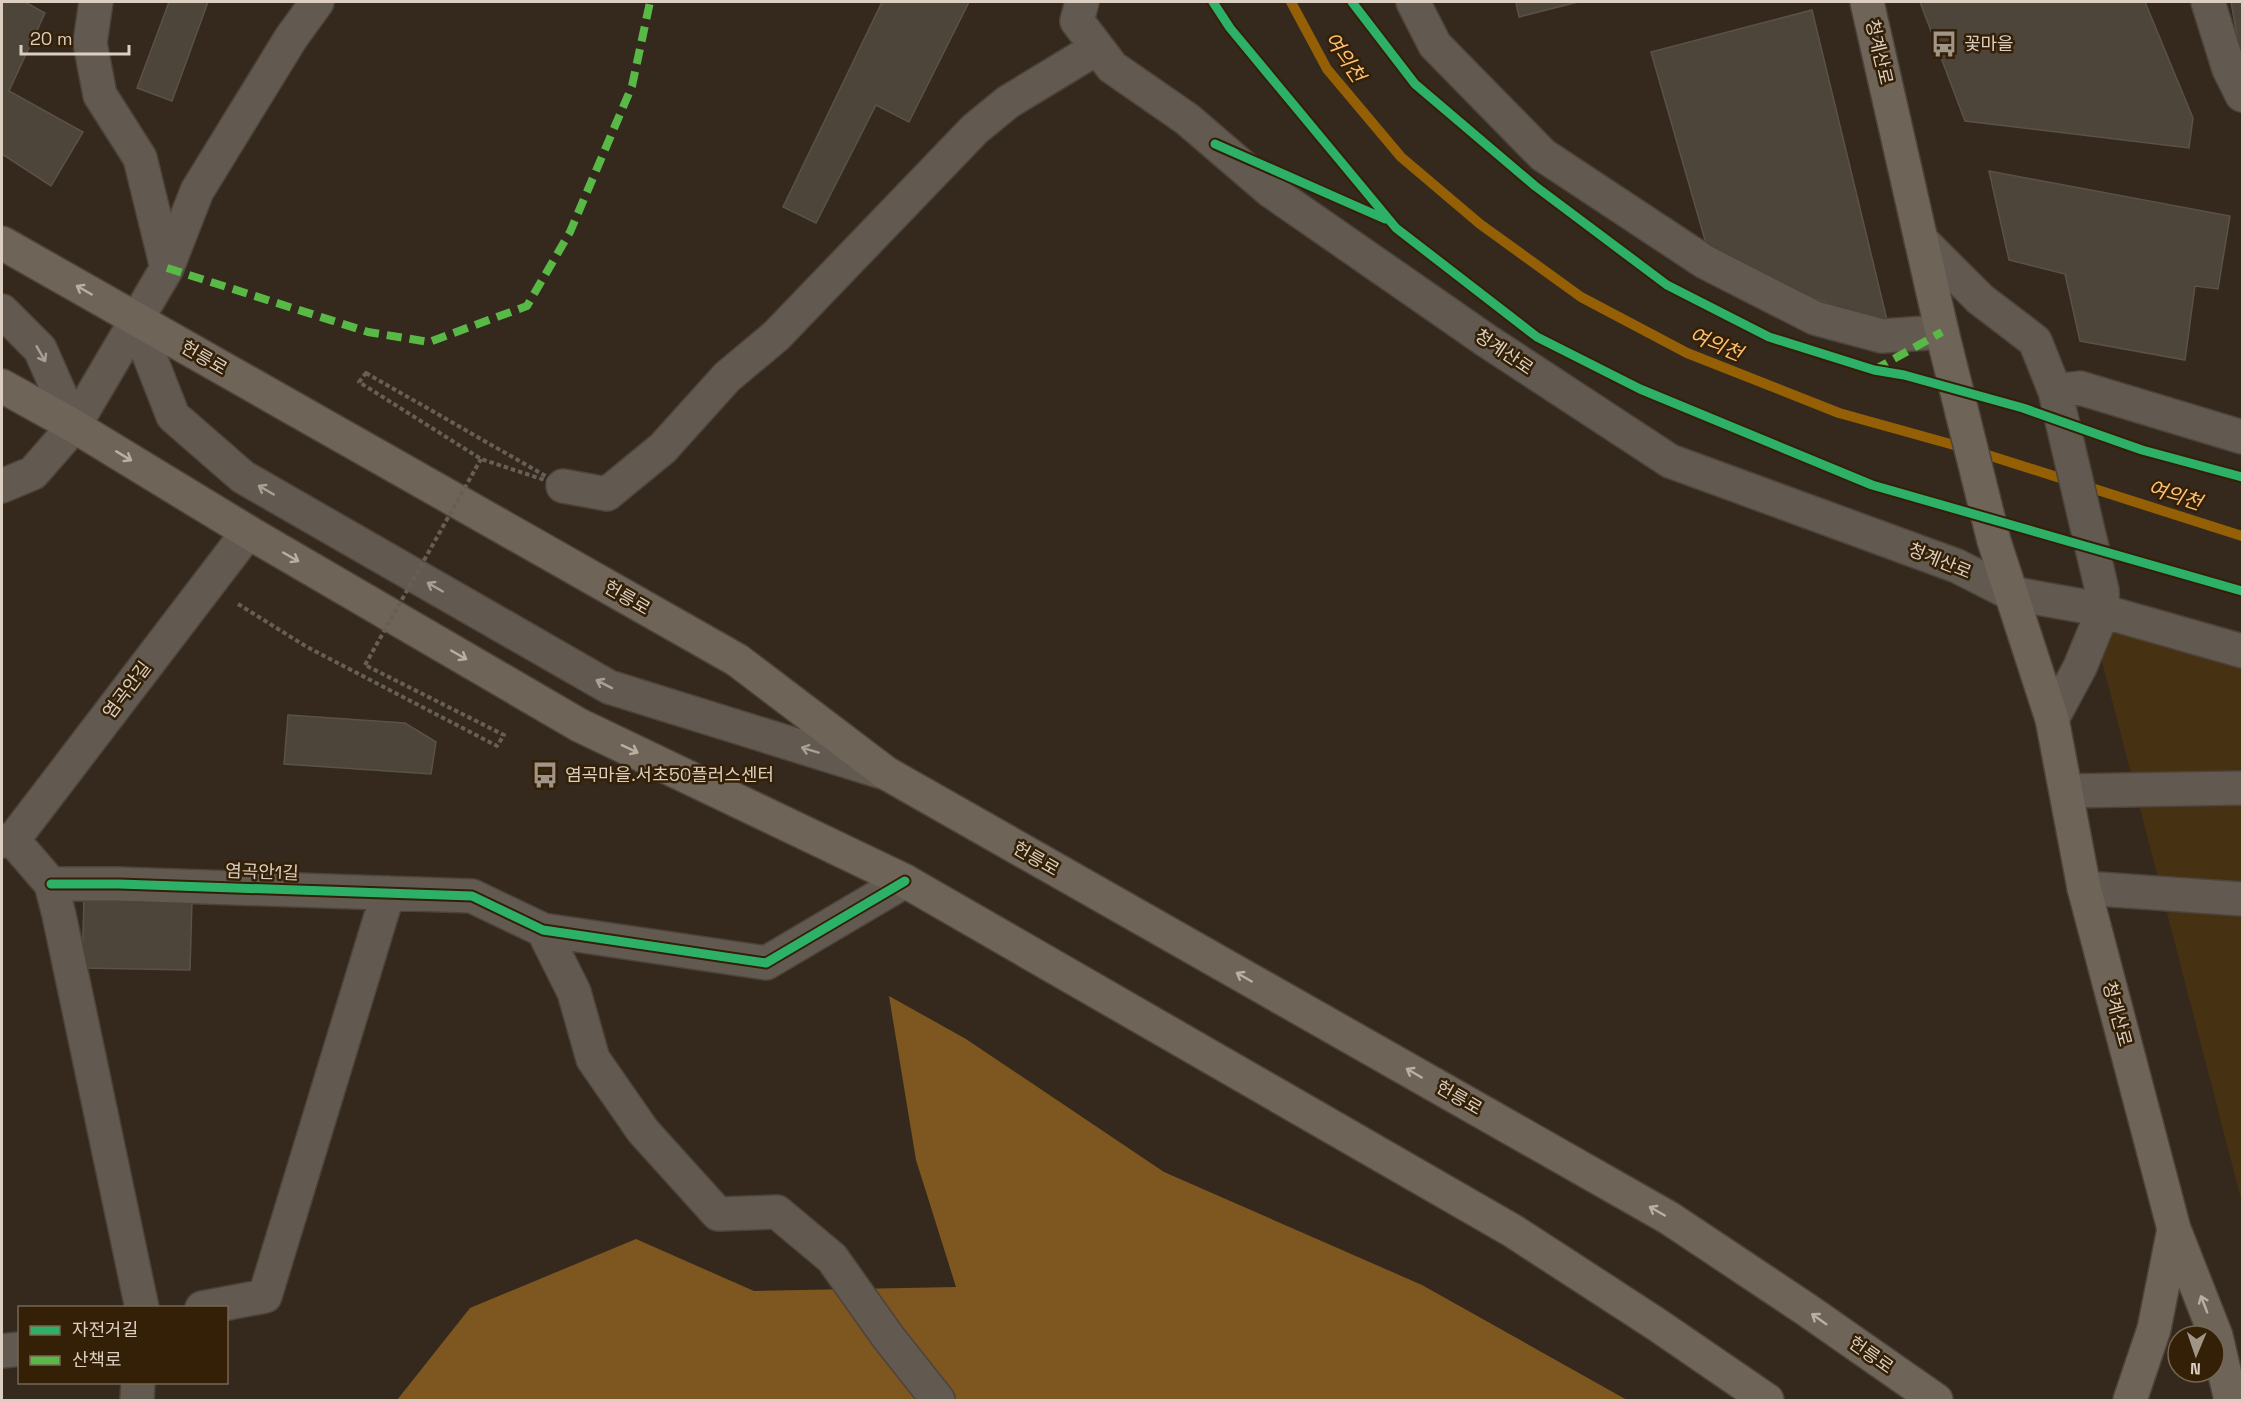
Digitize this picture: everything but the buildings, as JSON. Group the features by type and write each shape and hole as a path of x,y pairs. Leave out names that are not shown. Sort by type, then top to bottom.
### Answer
{"main road":[{"name":"청계산로","path":"1867,2 1942,332 1994,541 2052,719 2084,888 2174,1229 2154,1329 2130,1401"},
{"name":"헌릉로","path":"2,243 737,660 886,773 1669,1218 1807,1310 1936,1401"},
{"path":"2,386 74,426 248,532 579,725 905,881 1513,1231 1656,1324 1767,1401"},
{"path":"2174,1229 2216,1336 2231,1401"}],"street":[{"path":"96,2 90,43 100,94 140,158 167,268"},
{"path":"2,486 33,473 74,426 167,268 197,192 291,38 317,2"},
{"name":"청계산로","path":"1082,2 1077,21 1112,67 1187,119 1271,191 1487,342 1670,461 1958,566 2010,593"},
{"path":"1413,2 1434,45 1543,154 1705,262 1815,318 1882,336 1942,332"},
{"path":"2208,2 2229,69 2242,95"},
{"path":"563,486 607,494 654,456 727,377 776,336 975,129 1008,102 1097,48"},
{"path":"1922,240 1980,299 2035,341 2055,391 2102,600 2080,667 2052,719"},
{"path":"2,312 40,349 74,426"},
{"path":"135,320 173,416 243,477 609,687 886,773"},
{"path":"2055,391 2080,388 2242,437"},
{"name":"염곡안길","path":"7,840 248,532"},
{"path":"2010,593 2102,600 2242,651"},
{"path":"2066,791 2242,788"},
{"path":"7,840 51,884 141,1306"},
{"path":"543,930 766,963 905,881"},
{"name":"염곡안1길","path":"51,884 119,884 472,896 543,930"},
{"path":"2084,888 2242,899"},
{"path":"212,1306 265,1296 388,893"},
{"path":"543,930 574,992 593,1059 643,1131 718,1214 777,1212 832,1258 888,1337 938,1401"},
{"path":"2,1351 18,1349"},
{"path":"136,1401 138,1384"}],"path":[{"path":"366,373 563,486 481,459 359,382 366,373"},
{"path":"207,584 307,648 496,746 504,735 365,664 481,459"}],"shaded area":[{"path":"2088,607 2242,651 2242,1203"},
{"path":"889,996 966,1039 1164,1172 1422,1285 1627,1400 397,1400 470,1308 636,1239 754,1291 956,1287 916,1160"}],"waterway":[{"name":"여의천","path":"1291,2 1327,69 1401,157 1480,224 1581,297 1687,353 1839,413 1972,450 2242,536"}],"marked path":[{"path":"167,268 368,332 429,342 527,306 570,232 632,86 650,2"},
{"path":"1874,370 1942,332"}],"cycle path":[{"path":"1213,2 1230,28 1396,228 1537,337 1640,389 1872,485 2242,591"},
{"path":"1352,2 1415,84 1535,186 1667,285 1769,337 1874,370 1904,375 2023,408 2142,450 2242,477"},
{"path":"1215,144 1385,219"},
{"path":"51,884 119,884 472,896 543,930 766,963 905,881"}],"place":[{"name":"꽃마을","path":"1944,44"},
{"name":"염곡마을.서초50플러스센터","path":"545,775"}]}
